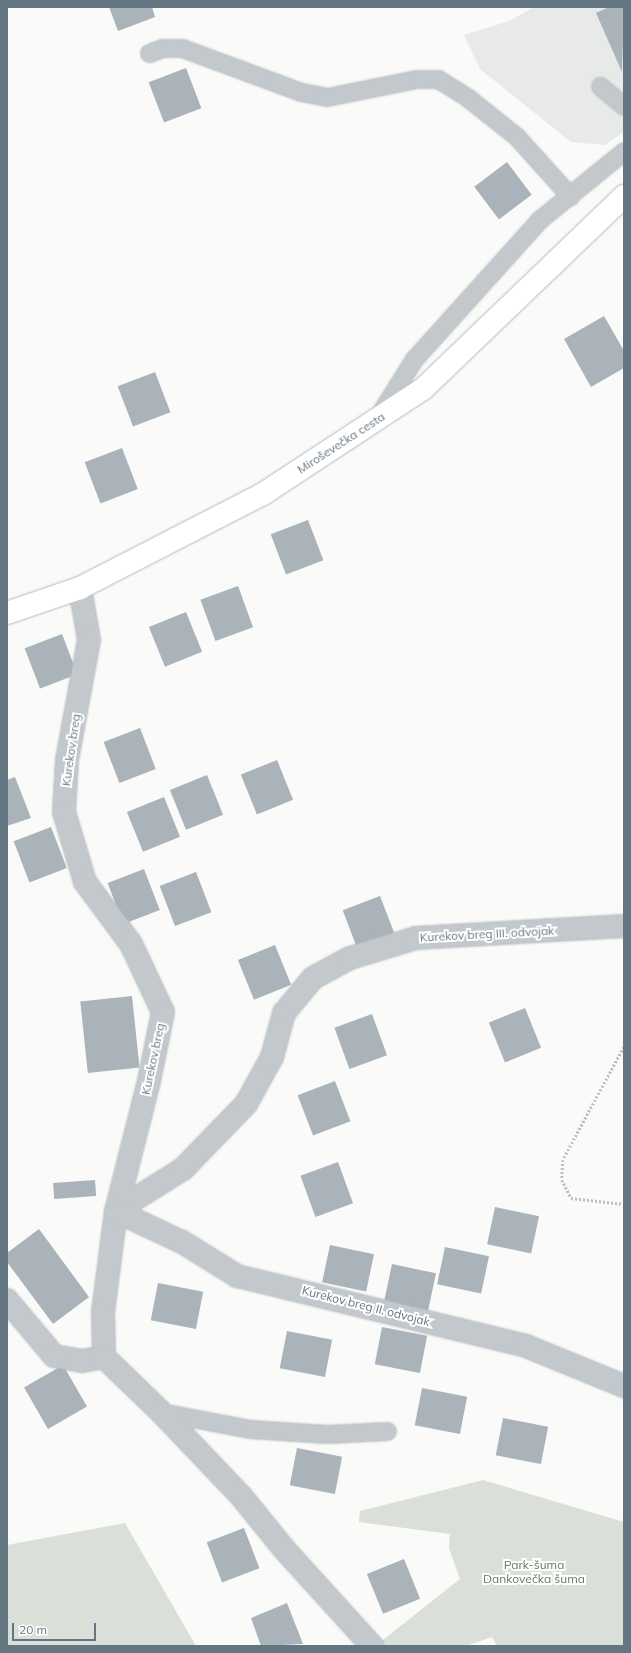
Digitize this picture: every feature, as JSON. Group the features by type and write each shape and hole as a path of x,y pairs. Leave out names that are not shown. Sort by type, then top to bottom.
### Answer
{"main road":[{"name":"Miroševečka cesta","path":"7,613 80,588 263,494 423,389 624,196"}],"street":[{"name":"Kurekov breg","path":"80,588 89,640 67,760 64,812 85,882 131,944 163,1012 149,1081 116,1211 103,1313 104,1357"},
{"name":"Kurekov breg III. odvojak","path":"116,1211 183,1169 246,1104 272,1057 284,1013 313,978 350,958 416,938 624,926"},
{"name":"Kurekov breg II. odvojak","path":"116,1211 182,1242 237,1276 526,1346 624,1386"},
{"path":"7,1300 54,1356 82,1361 104,1357 161,1412 241,1496 284,1548 372,1646"}],"lane":[{"path":"149,53 162,48 182,48 301,92 326,97 416,79 438,79 468,98 516,136 570,196"},
{"path":"600,86 624,106"},
{"path":"375,421 414,359 539,220 624,151"},
{"path":"161,1412 250,1429 327,1434 387,1431"}],"path":[{"path":"624,1047 563,1160 562,1180 572,1198 624,1204"}],"shaded area":[{"path":"534,7 624,7 624,132 605,145 571,142 480,69 464,35 509,21"}],"green space":[{"name":"Park-šuma Dankovečka šuma","path":"483,1480 624,1522 624,1646 497,1646 492,1637 466,1646 383,1646 379,1643 460,1579 449,1548 450,1534 359,1522 360,1511"},
{"path":"125,1523 196,1646 7,1646 7,1545"}],"building":[{"path":"109,7 152,7 155,17 118,31"},
{"path":"609,7 624,7 622,72 596,13"},
{"path":"186,68 201,108 164,122 149,82"},
{"path":"507,162 532,195 499,219 474,187"},
{"path":"604,316 624,351 624,368 591,387 564,339"},
{"path":"155,372 170,412 133,426 118,386"},
{"path":"122,448 138,489 100,503 85,462"},
{"path":"308,520 323,560 286,574 271,534"},
{"path":"238,586 253,627 215,641 200,600"},
{"path":"186,612 202,652 165,667 149,627"},
{"path":"62,634 77,674 40,688 25,648"},
{"path":"140,728 156,769 119,783 104,742"},
{"path":"277,760 293,800 257,814 241,775"},
{"path":"207,775 223,815 186,830 170,790"},
{"path":"15,777 31,818 7,826 7,780"},
{"path":"164,797 180,837 143,852 127,812"},
{"path":"51,827 67,868 29,882 14,841"},
{"path":"144,869 160,910 123,924 108,883"},
{"path":"196,872 211,912 175,926 160,886"},
{"path":"380,896 396,937 358,951 343,910"},
{"path":"275,945 291,985 254,1000 238,960"},
{"path":"132,996 140,1068 88,1073 80,1001"},
{"path":"525,1008 541,1048 505,1062 489,1023"},
{"path":"372,1014 387,1055 349,1069 334,1028"},
{"path":"335,1081 350,1121 313,1135 298,1095"},
{"path":"338,1162 353,1203 315,1217 300,1176"},
{"path":"95,1180 96,1196 54,1199 53,1183"},
{"path":"495,1207 539,1216 531,1254 487,1244"},
{"path":"39,1229 89,1297 53,1324 7,1262 7,1253"},
{"path":"330,1245 374,1254 366,1292 322,1282"},
{"path":"445,1247 489,1256 481,1294 437,1284"},
{"path":"392,1264 436,1273 428,1311 384,1301"},
{"path":"158,1283 203,1292 196,1329 151,1320"},
{"path":"382,1327 427,1336 420,1373 375,1364"},
{"path":"287,1331 332,1340 325,1377 280,1368"},
{"path":"63,1365 87,1407 48,1429 24,1388"},
{"path":"422,1388 467,1397 460,1434 415,1425"},
{"path":"503,1418 548,1427 541,1464 496,1455"},
{"path":"297,1448 342,1457 335,1494 290,1485"},
{"path":"244,1528 259,1568 222,1582 207,1542"},
{"path":"404,1559 420,1599 383,1614 367,1574"},
{"path":"287,1603 303,1644 261,1646 251,1618"}]}
